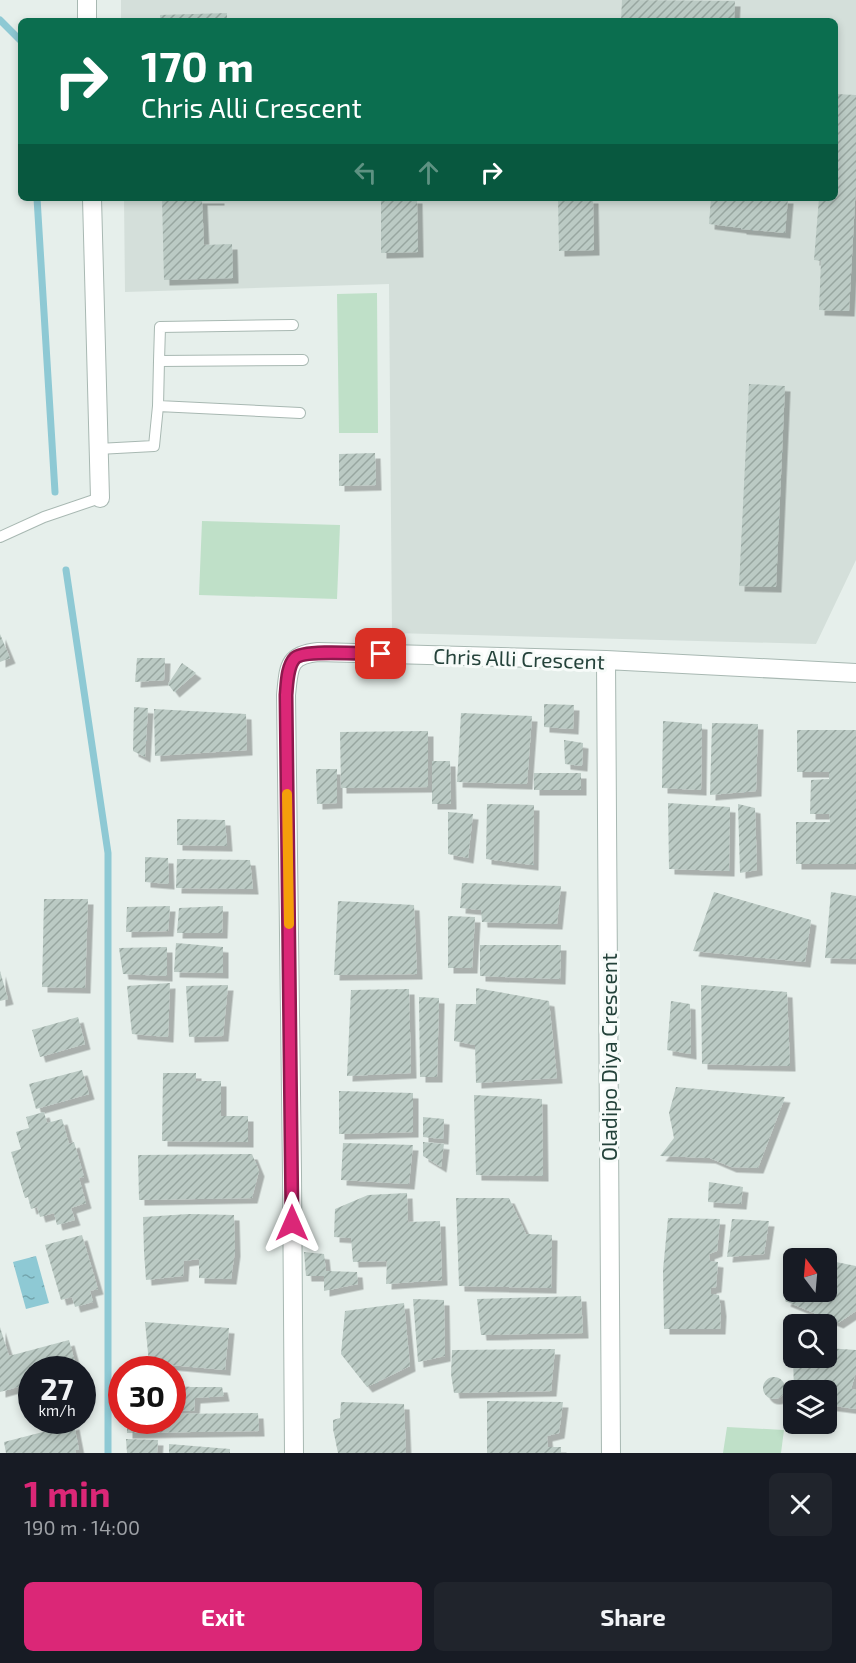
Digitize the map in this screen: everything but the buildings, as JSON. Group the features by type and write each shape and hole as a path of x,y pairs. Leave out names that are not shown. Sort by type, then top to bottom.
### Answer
{"street":[{"path":"87,0 87,18"},
{"path":"92,201 100,498"},
{"name":"Chris Alli Crescent","path":"294,1453 286,695 291,665 295,658 318,652 606,660 856,673"},
{"name":"Oladipo Diya Crescent","path":"606,660 611,1453"}],"lane":[{"path":"98,449 154,446 159,406 160,327 293,325"},
{"path":"159,361 303,360"},
{"path":"159,406 300,413"},
{"path":"0,537 100,498"}],"shaded area":[{"path":"121,0 856,0 856,560 816,644 392,633 389,284 125,292 124,201 838,201 838,18 121,18"}],"green space":[{"path":"377,293 378,433 339,433 337,294"},
{"path":"202,521 340,525 337,599 199,595"},
{"path":"727,1427 783,1430 781,1453 723,1453"}],"water":[{"path":"36,1256 49,1303 26,1309 13,1262"}],"waterway":[{"path":"0,20 18,38"},
{"path":"37,201 55,492"},
{"path":"66,570 108,853 108,1453"}],"slow traffic":[{"path":"287,794 289,924"}],"route":[{"path":"292,1223 286,695 288,679 291,665 300,655 318,652 381,654"}]}
